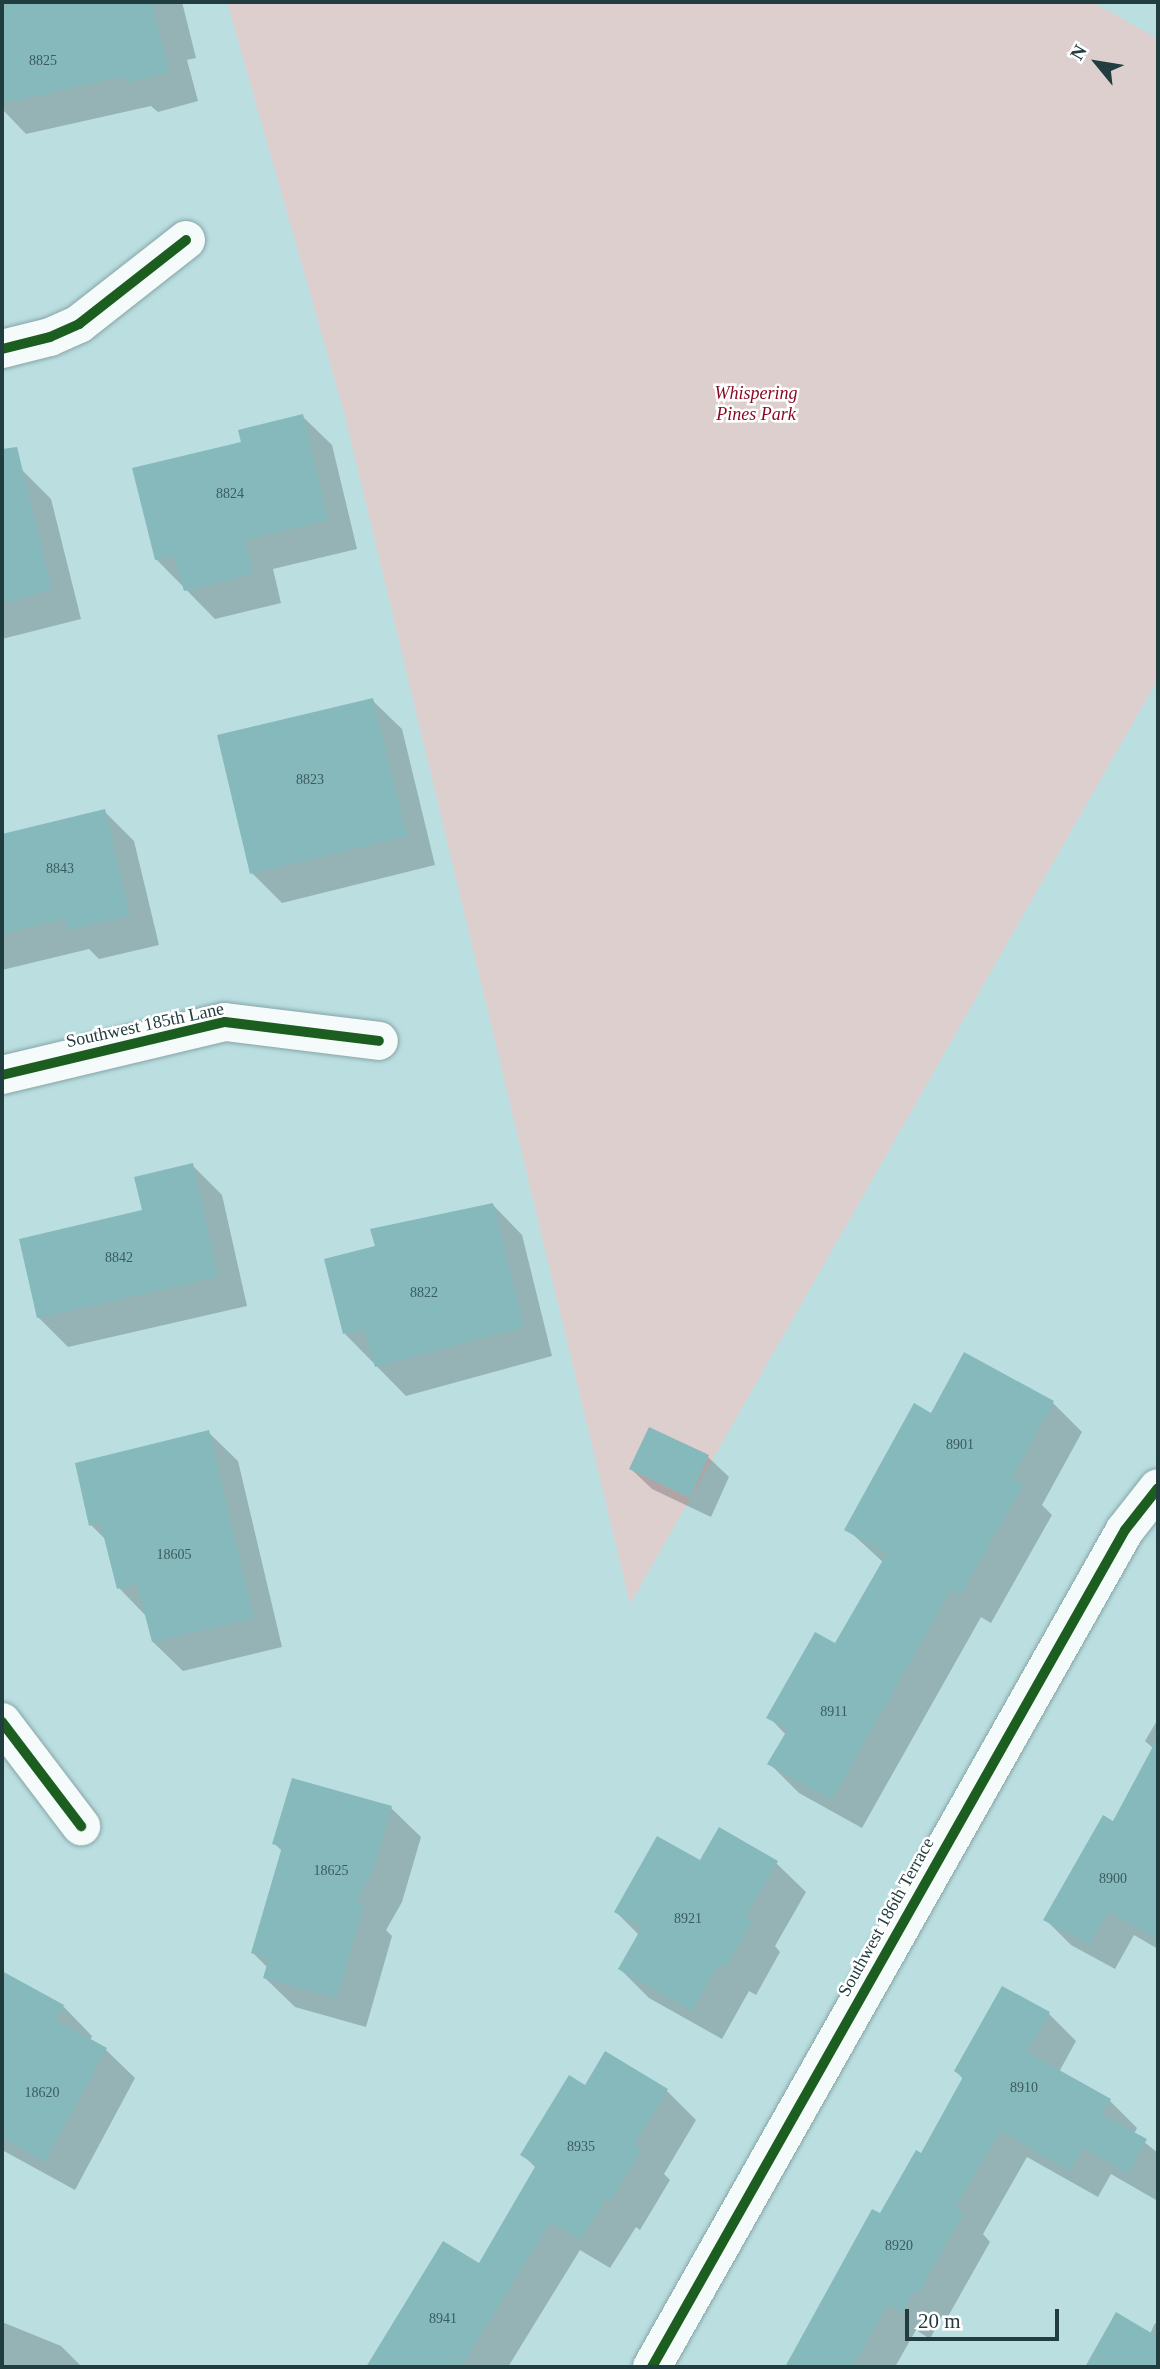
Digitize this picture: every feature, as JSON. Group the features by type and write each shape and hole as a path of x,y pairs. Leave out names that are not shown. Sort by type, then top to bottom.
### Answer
{"street":[{"path":"2,349 50,337 79,324 186,240"},
{"name":"Southwest 185th Lane","path":"2,1075 225,1022 379,1041"},
{"name":"Southwest 186th Terrace","path":"652,2367 1118,1542 1158,1488"},
{"path":"2,1722 81,1826"}],"green space":[{"name":"Whispering Pines Park","path":"227,2 1093,2 1158,39 1158,679 630,1604 345,416"}],"building":[{"path":"2,2 151,2 170,72 126,83 125,76 2,104"},
{"path":"303,414 328,520 245,540 253,574 184,591 174,556 155,560 132,468 241,442 238,430"},
{"path":"17,447 52,590 2,603 2,449"},
{"path":"373,698 407,836 250,874 217,735"},
{"path":"105,809 130,916 67,930 65,919 2,934 2,834"},
{"path":"193,1163 218,1277 37,1318 19,1239 142,1210 134,1177"},
{"path":"493,1203 524,1327 375,1367 364,1329 343,1334 324,1259 375,1246 370,1229"},
{"path":"964,1352 1054,1401 1012,1478 1024,1484 961,1594 951,1589 832,1800 767,1764 788,1729 766,1718 815,1632 835,1643 887,1553 844,1530 914,1403 931,1413"},
{"path":"649,1427 709,1455 690,1498 629,1469"},
{"path":"209,1430 254,1618 152,1642 137,1584 117,1589 100,1522 89,1526 75,1463"},
{"path":"1158,1737 1158,1940 1108,1911 1089,1945 1043,1920 1103,1815 1113,1821"},
{"path":"292,1778 392,1806 373,1872 356,1900 364,1905 337,1998 263,1978 269,1958 251,1953 282,1847 272,1844"},
{"path":"719,1827 778,1861 745,1917 752,1921 726,1967 719,1963 692,2011 618,1969 642,1927 614,1912 657,1836 700,1860"},
{"path":"2,1971 64,2005 56,2020 107,2048 45,2162 2,2138"},
{"path":"1002,1986 1050,2012 1027,2052 1111,2099 1102,2115 1147,2139 1128,2174 1083,2148 1070,2171 1000,2131 955,2208 964,2213 918,2294 914,2291 902,2313 888,2304 852,2367 785,2367 872,2209 880,2213 916,2150 921,2153 963,2077 954,2071"},
{"path":"605,2051 668,2089 634,2145 642,2149 610,2202 606,2198 580,2240 550,2222 461,2367 366,2367 443,2241 479,2263 536,2165 520,2155 569,2075 585,2085"},
{"path":"1116,2312 1158,2337 1158,2367 1085,2367"}],"cycle path":[{"path":"2,349 50,337 79,324 186,240"},
{"path":"2,1075 225,1022 379,1041"},
{"path":"652,2367 1125,1530 1158,1488"},
{"path":"2,1722 81,1826"}]}
